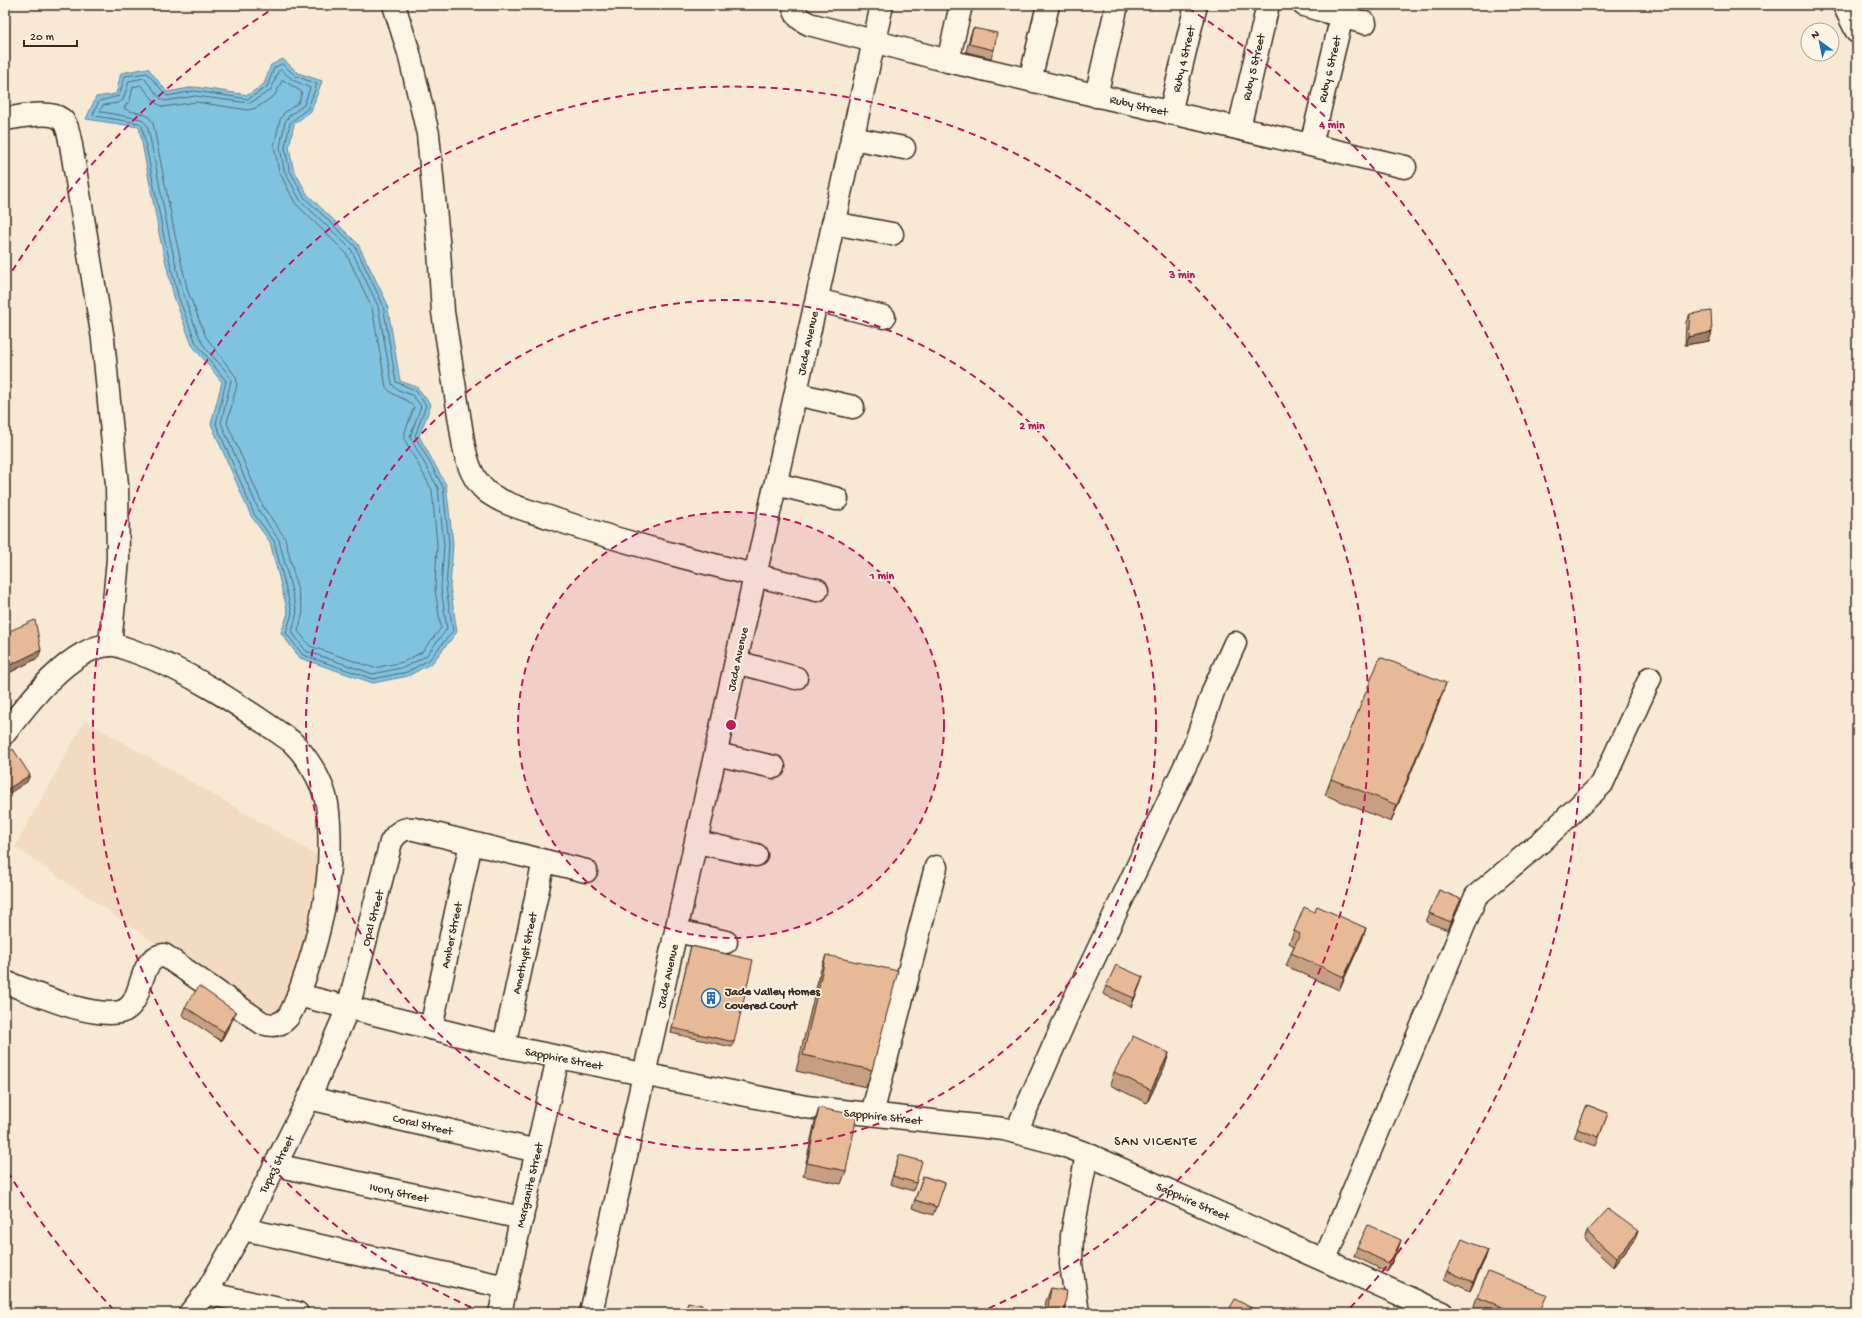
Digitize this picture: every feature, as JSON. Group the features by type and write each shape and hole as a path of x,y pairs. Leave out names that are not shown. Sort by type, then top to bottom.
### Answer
{"street":[{"path":"394,5 409,54 428,134 439,250 443,312 468,466 480,486 503,501 575,526 817,590"},
{"name":"Ruby Street","path":"793,5 795,14 809,24 948,62 1405,167"},
{"name":"Jade Avenue","path":"591,1313 882,5"},
{"path":"948,62 961,5"},
{"path":"1030,80 1048,5"},
{"path":"1096,96 1117,5"},
{"name":"Ruby 4 Street","path":"1170,113 1196,5"},
{"name":"Ruby 5 Street","path":"1239,128 1268,5"},
{"path":"1304,5 1365,23"},
{"path":"1844,5 1857,32"},
{"name":"Ruby 6 Street","path":"1312,145 1342,16"},
{"path":"5,119 48,115 55,116 62,119 66,125 72,145 102,338 118,486 118,559 110,645"},
{"path":"852,138 904,148"},
{"path":"833,223 892,234"},
{"path":"816,300 884,317"},
{"path":"796,394 853,407"},
{"path":"776,484 837,499"},
{"path":"1016,1132 1069,1011 1194,747 1214,689 1235,643"},
{"path":"5,733 38,692 63,667 96,648 110,645 144,655 222,695 291,742 303,752 315,774 327,802 329,827 329,868 322,916 311,960 298,995 287,1018 279,1024 271,1026 262,1023 164,955 156,956 151,960 134,999 130,1005 121,1012 104,1013 73,1006 5,982"},
{"path":"736,662 796,678"},
{"path":"1325,1260 1476,896 1541,842 1602,784 1650,678"},
{"path":"716,754 774,767"},
{"name":"Opal Street","path":"348,1008 391,842 395,835 400,830 406,828 471,843"},
{"path":"697,842 756,855"},
{"path":"471,843 586,871"},
{"name":"Amber Street","path":"431,1028 471,843"},
{"name":"Amethyst Street","path":"504,1046 544,861"},
{"path":"872,1114 936,867"},
{"path":"677,931 726,942"},
{"name":"Sapphire Street","path":"298,995 504,1046 776,1102 1016,1132 1057,1143 1087,1154 1442,1313"},
{"name":"Tupaz Street","path":"190,1313 206,1293 243,1229 309,1098 348,1008"},
{"name":"Marganite Street","path":"500,1313 558,1058"},
{"name":"Coral Street","path":"309,1098 537,1151"},
{"path":"1078,1313 1071,1264 1072,1235 1087,1154"},
{"name":"Ivory Street","path":"276,1165 522,1218"},
{"path":"243,1229 506,1287"},
{"path":"206,1293 297,1313"}],"shaded area":[{"path":"85,720 324,859 316,914 286,1008 266,1019 15,847"}],"water":[{"path":"283,59 298,73 322,81 311,111 294,124 289,147 293,168 307,194 358,244 387,303 400,381 417,387 431,405 419,436 446,485 453,544 450,587 457,632 432,663 408,676 373,683 300,658 281,633 288,613 270,542 251,516 211,424 222,382 192,345 174,297 160,238 139,127 86,119 96,97 116,94 121,73 148,68 167,92 195,87 248,95 264,84 271,65"}],"building":[{"path":"973,28 997,33 994,50 969,44"},
{"path":"1711,311 1712,332 1688,337 1690,314"},
{"path":"35,620 41,650 8,666 5,662 5,633"},
{"path":"1380,657 1446,683 1397,805 1331,779"},
{"path":"13,749 30,775 5,791 5,754"},
{"path":"1439,890 1461,899 1451,922 1429,913"},
{"path":"1317,906 1366,928 1344,977 1291,953 1300,934 1294,931 1304,907 1315,912"},
{"name":"Jade Valley Homes Covered Court","path":"691,946 753,960 734,1042 672,1028"},
{"path":"826,955 898,971 872,1070 803,1055"},
{"path":"1116,965 1143,977 1134,998 1106,986"},
{"path":"199,986 236,1012 224,1032 185,1007"},
{"path":"1133,1036 1169,1053 1151,1090 1114,1072"},
{"path":"1587,1105 1608,1113 1599,1137 1577,1129"},
{"path":"819,1108 857,1115 846,1171 807,1163"},
{"path":"899,1155 922,1161 916,1183 893,1176"},
{"path":"923,1176 945,1183 937,1207 915,1200"},
{"path":"1608,1209 1638,1231 1616,1258 1587,1232"},
{"path":"1368,1225 1401,1240 1390,1264 1357,1248"},
{"path":"1462,1239 1488,1250 1473,1282 1447,1271"},
{"path":"1488,1271 1547,1295 1539,1313 1517,1313 1477,1297"},
{"path":"1051,1288 1067,1291 1064,1313 1047,1313"},
{"path":"1235,1299 1261,1313 1227,1313"},
{"path":"688,1302 702,1305 700,1311 723,1313 685,1313"}],"place":[{"name":"Jade Valley Homes Covered Court","path":"711,998"}],"district":[{"name":"SAN VICENTE","path":"1156,1140"}]}
